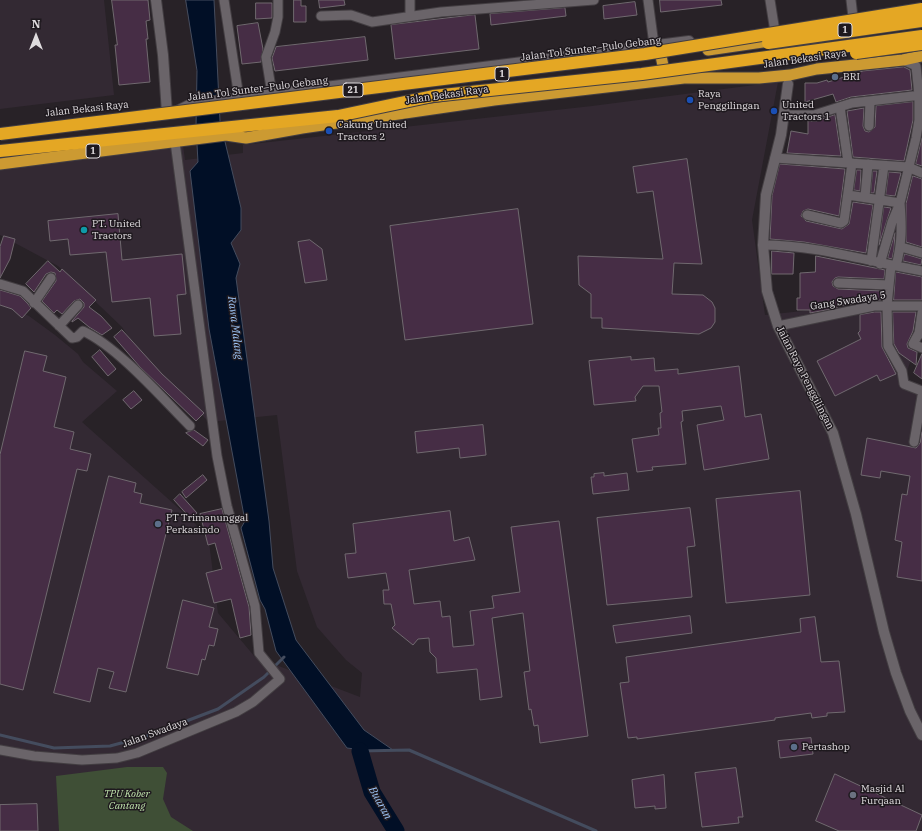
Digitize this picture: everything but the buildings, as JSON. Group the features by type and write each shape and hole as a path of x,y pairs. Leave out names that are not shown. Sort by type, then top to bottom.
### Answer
{"highway":[{"name":"Jalan Tol Sunter–Pulo Gebang","path":"0,134 559,65 707,45 922,10"},
{"name":"Jalan Bekasi Raya","path":"0,130 172,112 191,106 776,40 920,21"},
{"path":"707,45 754,44 920,21"},
{"path":"338,116 433,96 664,71 922,36"},
{"path":"0,151 338,116 622,83 922,44"},
{"path":"912,58 922,44"},
{"path":"657,53 666,80"},
{"name":"Jalan Bekasi Raya","path":"0,164 226,135 246,138 302,128 494,100 666,80 684,78 759,78 790,75 817,69 912,58"},
{"path":"759,78 772,78 788,84 800,76 817,69"}],"street":[{"path":"156,0 172,112"},
{"path":"224,0 240,101"},
{"path":"272,94 266,57 275,32 278,17 278,0"},
{"path":"410,0 410,16"},
{"path":"321,16 350,15 372,22 410,16 492,7 594,0"},
{"path":"648,0 657,53"},
{"path":"770,0 776,40"},
{"path":"851,0 854,29"},
{"name":"Jalan Bekasi Raya","path":"240,101 272,94 657,53"},
{"path":"880,264 892,222 900,203 908,166 919,138 920,95 916,66 912,58"},
{"name":"Jalan Raya Penggilingan","path":"788,84 785,115 766,196 763,245 767,291 778,326 833,433 856,514 884,632 908,704 922,735"},
{"path":"785,115 814,115 840,107 870,101 920,95"},
{"path":"869,126 870,101"},
{"path":"807,215 841,222 844,221 848,196 850,162 840,107"},
{"name":"Jalan Swadaya","path":"0,750 34,756 62,758 117,758 159,745 236,712 253,702 278,676 259,654 255,606 227,506 217,456 175,142"},
{"path":"775,158 850,162 884,166 908,166 922,173"},
{"path":"865,197 868,164"},
{"path":"870,261 884,166"},
{"path":"848,196 865,197 879,201 900,203"},
{"path":"900,203 903,221 901,247 889,285 887,305 888,346 902,371 904,384 922,391"},
{"path":"763,245 842,253 880,264 922,271"},
{"path":"901,247 922,253"},
{"path":"34,303 51,278"},
{"path":"838,283 889,285"},
{"path":"0,284 23,291 34,303 74,338 82,332 86,332 108,348 124,361 190,426"},
{"path":"59,326 78,305"},
{"name":"Gang Swadaya 5","path":"778,326 818,316 887,305 922,306"},
{"path":"922,313 920,333 913,343 922,348"},
{"path":"914,442 922,396"}],"shaded area":[{"path":"0,0 104,0 114,95 0,109"},
{"path":"778,82 752,220 765,315 887,302 889,340 912,357 903,382 922,385 922,831 0,831 0,303 29,316 55,335 78,354 83,362 117,391 82,422 193,521 209,542 218,613 255,657 360,697 362,673 346,660 317,627 297,571 277,415 209,422 139,353 122,327 58,266 0,235 0,164 183,145 185,160 243,153 243,145 592,106"}],"green space":[{"name":"TPU Kober Cantang","path":"127,767 163,767 167,773 163,799 171,817 193,831 59,831 56,776"}],"water":[{"name":"Rawa Malang","path":"186,0 214,0 220,121 241,208 241,230 231,243 240,264 236,278 269,521 273,568 296,640 364,730 393,750 371,751 347,748 276,651 265,609 260,600 241,528 245,521 209,329 190,171 198,162 196,127 197,71"}],"waterway":[{"path":"0,735 54,748 110,746 147,736 218,709 264,677 284,657"},
{"path":"357,747 360,751 409,750 596,831"},
{"name":"Buaran","path":"360,751 372,792 396,831"}],"place":[{"name":"BRI","path":"835,77"},
{"name":"Raya Penggilingan","path":"690,100"},
{"name":"United Tractors 1","path":"774,111"},
{"name":"Cakung United Tractors 2","path":"329,131"},
{"name":"PT. United Tractors","path":"84,230"},
{"name":"PT Trimanunggal Perkasindo","path":"158,524"},
{"name":"Pertashop","path":"794,747"},
{"name":"Masjid Al Furqaan","path":"853,795"}]}
